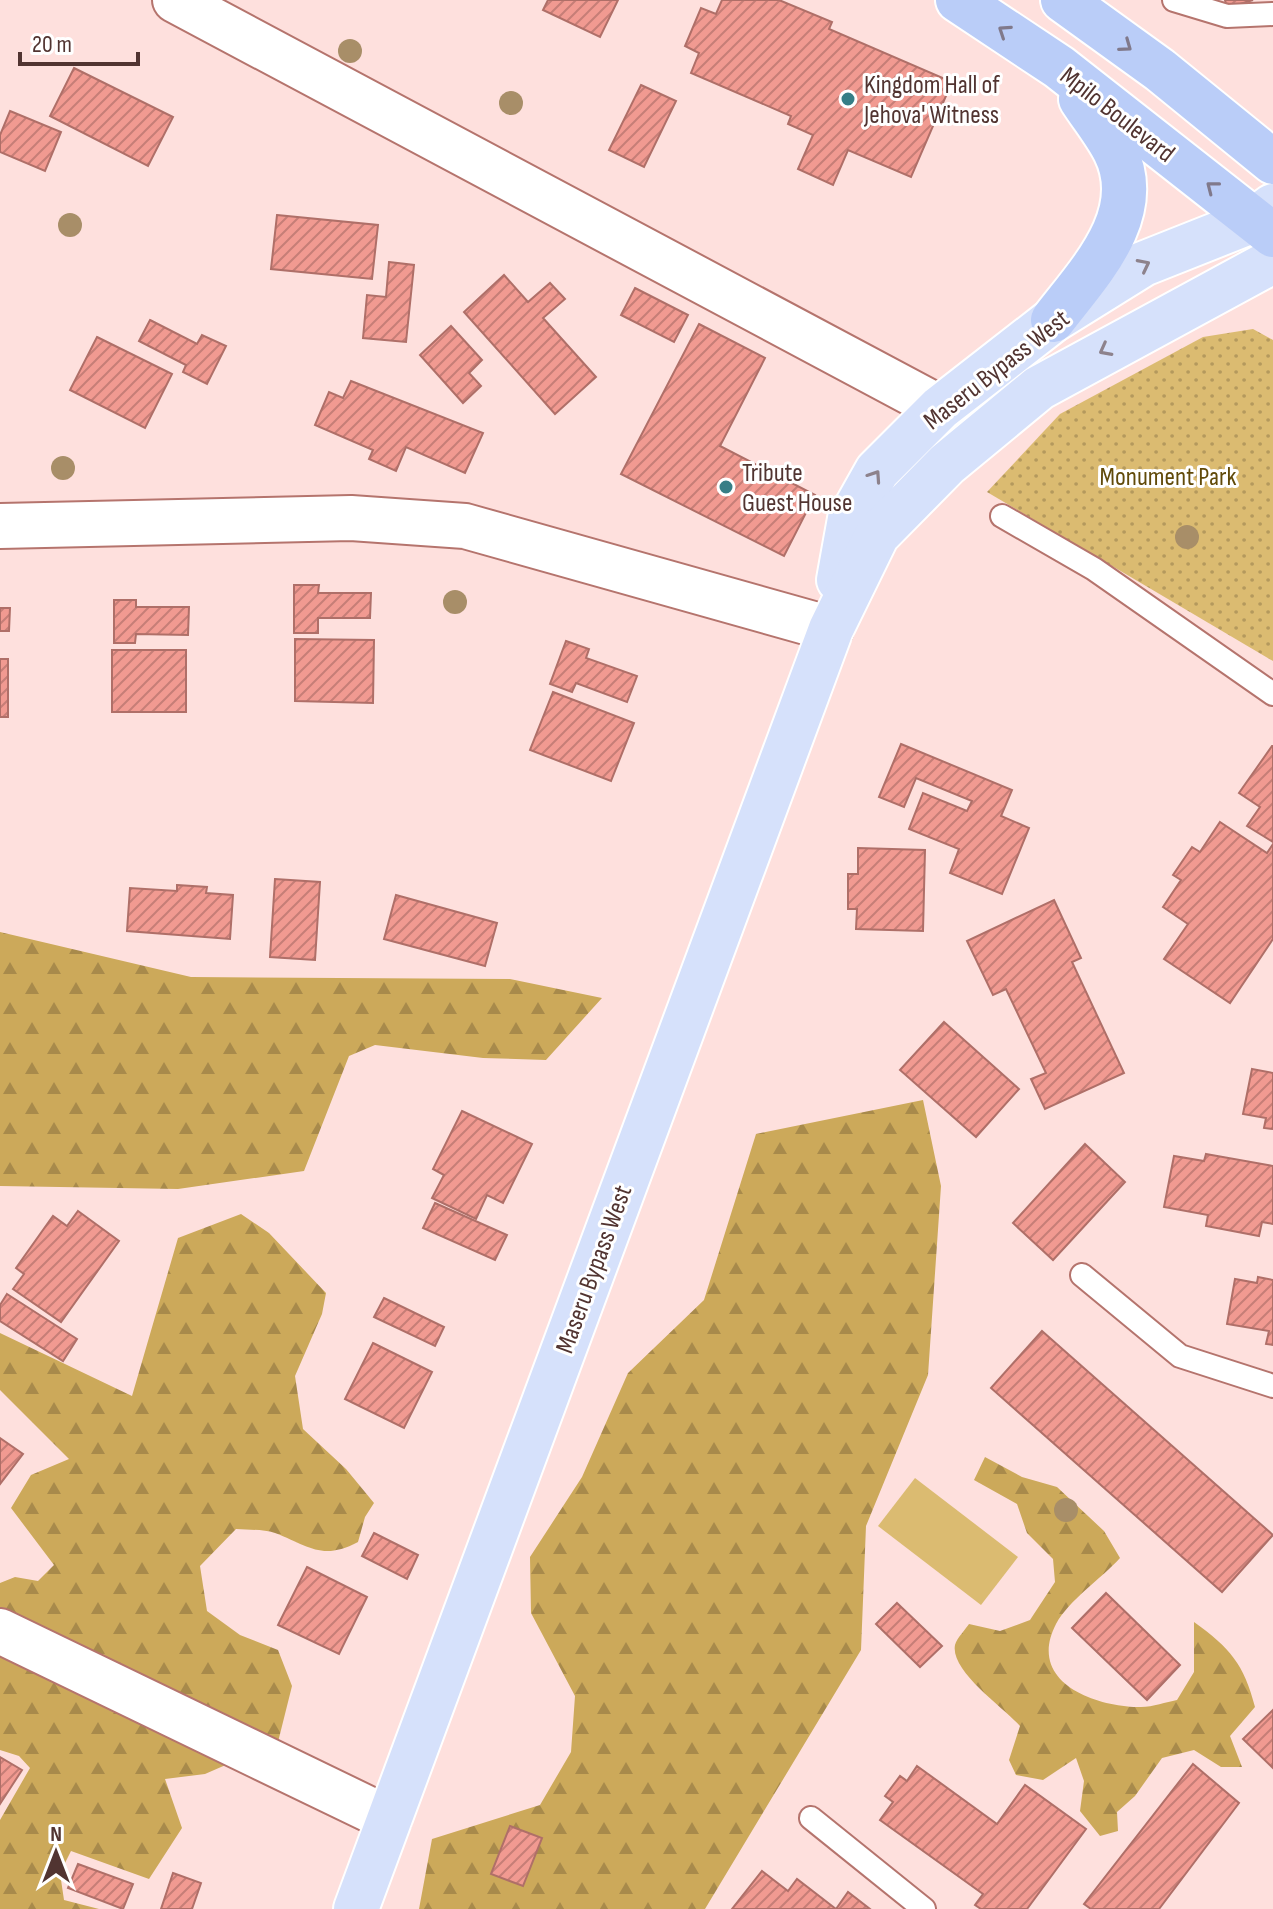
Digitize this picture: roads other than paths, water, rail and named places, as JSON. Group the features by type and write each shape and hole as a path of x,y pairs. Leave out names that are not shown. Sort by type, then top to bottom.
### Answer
{"highway":[{"name":"Mpilo Boulevard","path":"958,0 1059,67 1267,220"},
{"path":"1063,0 1191,95 1273,162"},
{"path":"1053,320 1110,246 1122,198 1122,178 1115,151 1059,67"},
{"path":"1191,95 1273,131"}],"main road":[{"name":"Maseru Bypass West","path":"831,629 850,519 877,471 940,408 1053,320 1143,264 1267,220"},
{"name":"Maseru Bypass West","path":"356,1909 831,629 877,535 947,464 1039,388 1273,261"}],"street":[{"path":"175,0 940,408"},
{"path":"3,525 351,518 465,526 831,629"},
{"path":"0,1631 389,1819"}],"lane":[{"path":"1174,0 1227,16 1273,14"},
{"path":"1002,516 1094,569 1273,694"},
{"path":"1082,1275 1180,1356 1273,1386"},
{"path":"811,1818 924,1909"}],"place":[{"name":"Kingdom Hall of Jehova' Witness","path":"848,99"},
{"name":"Tribute Guest House","path":"726,487"}],"park label":[{"name":"Monument Park","path":"1168,476"}]}
